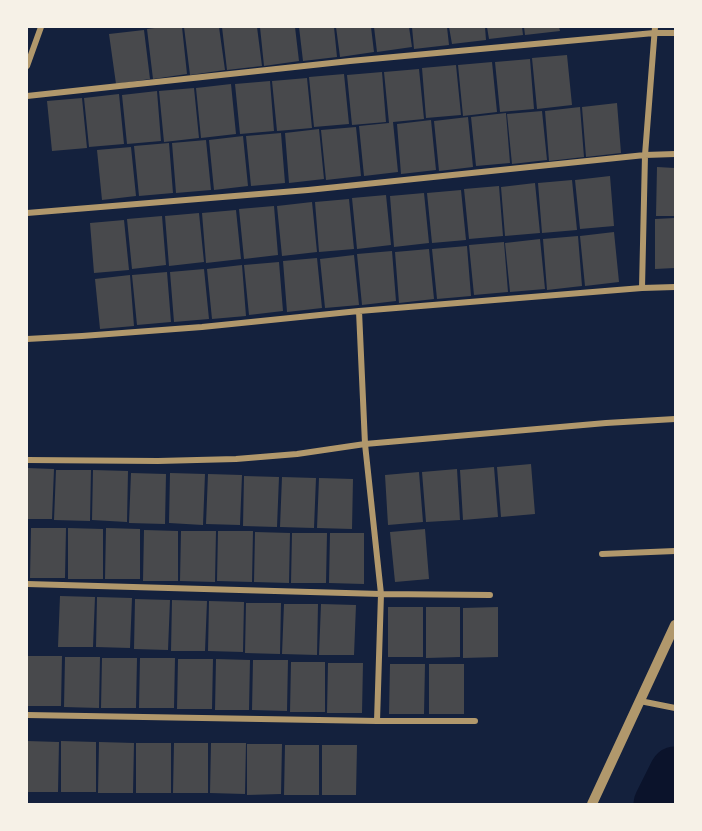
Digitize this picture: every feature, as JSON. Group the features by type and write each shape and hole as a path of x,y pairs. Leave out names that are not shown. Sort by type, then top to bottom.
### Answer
{"street":[{"path":"27,66 41,27"},
{"path":"27,96 655,30 675,33"},
{"path":"642,288 645,155 655,30"},
{"path":"27,213 308,190 645,155 675,154"},
{"path":"27,339 202,327 359,311 675,287"},
{"path":"359,311 365,444 381,594 377,721"},
{"path":"27,460 236,459 297,454 365,444 675,419"},
{"path":"602,554 675,551"},
{"path":"27,584 490,595"},
{"path":"592,804 675,625"},
{"path":"640,701 675,708"},
{"path":"27,715 475,721"}],"building":[{"path":"182,27 187,74 153,79 147,29"},
{"path":"184,27 219,27 225,70 190,75"},
{"path":"222,27 257,27 262,66 227,70"},
{"path":"260,27 295,27 299,61 264,66"},
{"path":"299,27 334,27 337,57 303,61"},
{"path":"336,27 371,27 374,52 340,57"},
{"path":"374,27 409,27 412,47 377,52"},
{"path":"412,27 447,27 449,45 414,49"},
{"path":"449,27 485,27 486,40 452,44"},
{"path":"487,27 522,27 523,35 489,39"},
{"path":"524,27 559,27 560,31 525,35"},
{"path":"144,30 150,79 116,84 109,34"},
{"path":"567,55 572,105 537,109 532,58"},
{"path":"530,59 534,109 500,112 495,62"},
{"path":"492,62 497,112 463,116 458,65"},
{"path":"456,65 461,115 426,118 422,68"},
{"path":"419,69 424,119 393,122 398,172 364,176 359,126 389,123 384,72"},
{"path":"382,72 386,122 352,125 347,75"},
{"path":"344,74 349,124 314,127 309,77"},
{"path":"307,78 312,128 277,131 272,81"},
{"path":"270,81 274,131 240,134 235,84"},
{"path":"231,84 236,134 201,138 196,88"},
{"path":"194,88 199,138 164,142 159,91"},
{"path":"157,91 161,141 127,144 122,95"},
{"path":"119,94 124,144 89,147 84,98"},
{"path":"82,98 87,148 52,151 47,101"},
{"path":"617,103 621,153 586,157 582,107"},
{"path":"580,107 584,157 549,161 545,111"},
{"path":"542,111 547,160 512,164 507,114"},
{"path":"506,113 510,163 476,166 471,117"},
{"path":"468,117 473,167 439,171 434,121"},
{"path":"431,120 436,170 401,174 397,124"},
{"path":"356,127 361,176 326,180 321,130"},
{"path":"319,129 324,179 289,183 285,133"},
{"path":"281,133 285,183 251,186 246,136"},
{"path":"243,136 248,186 214,190 209,140"},
{"path":"206,140 211,190 176,193 172,143"},
{"path":"169,143 173,193 139,196 134,146"},
{"path":"131,147 136,196 102,200 97,150"},
{"path":"657,167 675,168 675,216 656,216"},
{"path":"610,176 614,226 580,229 575,180"},
{"path":"572,180 577,230 542,233 538,183"},
{"path":"535,183 540,233 505,236 501,187"},
{"path":"499,186 503,236 469,239 464,189"},
{"path":"461,190 466,240 432,243 427,193"},
{"path":"424,193 429,243 394,247 390,196"},
{"path":"386,195 391,245 357,249 352,198"},
{"path":"349,199 354,249 319,252 315,202"},
{"path":"312,202 317,252 282,256 277,206"},
{"path":"274,206 278,255 244,259 239,209"},
{"path":"236,210 241,259 206,263 202,213"},
{"path":"199,213 204,262 169,266 165,216"},
{"path":"162,216 166,265 132,269 127,219"},
{"path":"675,218 675,268 655,269 655,219"},
{"path":"124,220 129,270 94,273 90,223"},
{"path":"614,232 619,282 585,286 580,236"},
{"path":"578,236 582,286 547,290 543,239"},
{"path":"540,239 545,289 510,292 505,243"},
{"path":"504,242 508,292 474,295 469,245"},
{"path":"467,246 471,296 437,299 432,249"},
{"path":"429,249 434,299 399,303 395,252"},
{"path":"392,251 396,301 362,305 357,254"},
{"path":"354,255 359,305 325,308 320,259"},
{"path":"317,258 322,308 287,312 283,261"},
{"path":"279,262 283,311 249,315 244,265"},
{"path":"242,265 246,316 212,319 207,269"},
{"path":"204,269 209,319 174,322 170,272"},
{"path":"167,272 171,322 137,325 132,275"},
{"path":"130,275 134,326 100,329 95,279"},
{"path":"531,464 535,514 501,517 497,467"},
{"path":"494,467 498,517 463,520 460,470"},
{"path":"27,468 54,469 52,519 27,519"},
{"path":"457,469 460,520 426,522 422,472"},
{"path":"56,470 91,470 90,521 54,520"},
{"path":"93,470 128,471 127,522 92,520"},
{"path":"419,472 423,522 388,525 385,475"},
{"path":"131,473 166,474 165,524 129,523"},
{"path":"170,473 205,474 203,525 169,523"},
{"path":"208,474 242,475 240,525 206,524"},
{"path":"244,476 279,477 277,527 243,526"},
{"path":"282,477 316,478 314,528 280,527"},
{"path":"319,478 353,479 352,529 317,528"},
{"path":"31,528 66,528 65,578 30,578"},
{"path":"68,528 103,529 103,579 68,579"},
{"path":"106,528 140,529 140,579 105,579"},
{"path":"425,529 429,579 395,582 390,532"},
{"path":"144,530 178,531 178,581 143,581"},
{"path":"181,531 216,531 215,582 180,581"},
{"path":"218,531 253,531 252,582 217,581"},
{"path":"255,532 290,533 289,583 254,582"},
{"path":"292,533 327,533 326,583 291,583"},
{"path":"330,533 364,533 364,584 329,583"},
{"path":"60,596 95,597 93,647 58,647"},
{"path":"97,597 132,598 130,648 96,647"},
{"path":"135,599 170,600 168,650 134,649"},
{"path":"172,600 207,601 205,651 171,651"},
{"path":"209,601 244,602 243,652 208,651"},
{"path":"246,603 281,603 280,654 245,653"},
{"path":"284,604 318,604 317,655 282,654"},
{"path":"321,604 356,605 354,655 319,655"},
{"path":"388,607 423,607 423,657 388,657"},
{"path":"426,607 460,607 460,657 426,658"},
{"path":"498,607 498,657 463,658 463,608"},
{"path":"27,656 62,656 61,706 27,706"},
{"path":"65,657 100,657 99,708 64,707"},
{"path":"102,658 137,658 136,708 101,708"},
{"path":"140,658 175,658 174,708 139,708"},
{"path":"178,659 213,659 212,709 177,709"},
{"path":"216,659 250,660 249,710 215,710"},
{"path":"253,660 288,660 287,711 252,710"},
{"path":"291,662 325,662 325,712 290,712"},
{"path":"328,663 363,663 362,713 327,713"},
{"path":"390,664 425,664 424,714 389,714"},
{"path":"429,664 464,664 464,714 429,714"},
{"path":"27,741 59,742 58,792 27,792"},
{"path":"61,741 96,742 96,792 61,792"},
{"path":"99,742 134,743 133,793 98,793"},
{"path":"136,743 171,743 171,793 136,793"},
{"path":"174,743 208,743 208,793 173,793"},
{"path":"211,743 246,743 245,794 210,793"},
{"path":"247,744 282,744 281,794 247,795"},
{"path":"285,745 319,745 319,795 284,795"},
{"path":"322,745 357,745 356,795 322,795"}],"waterway":[{"path":"659,804 675,772"}]}
